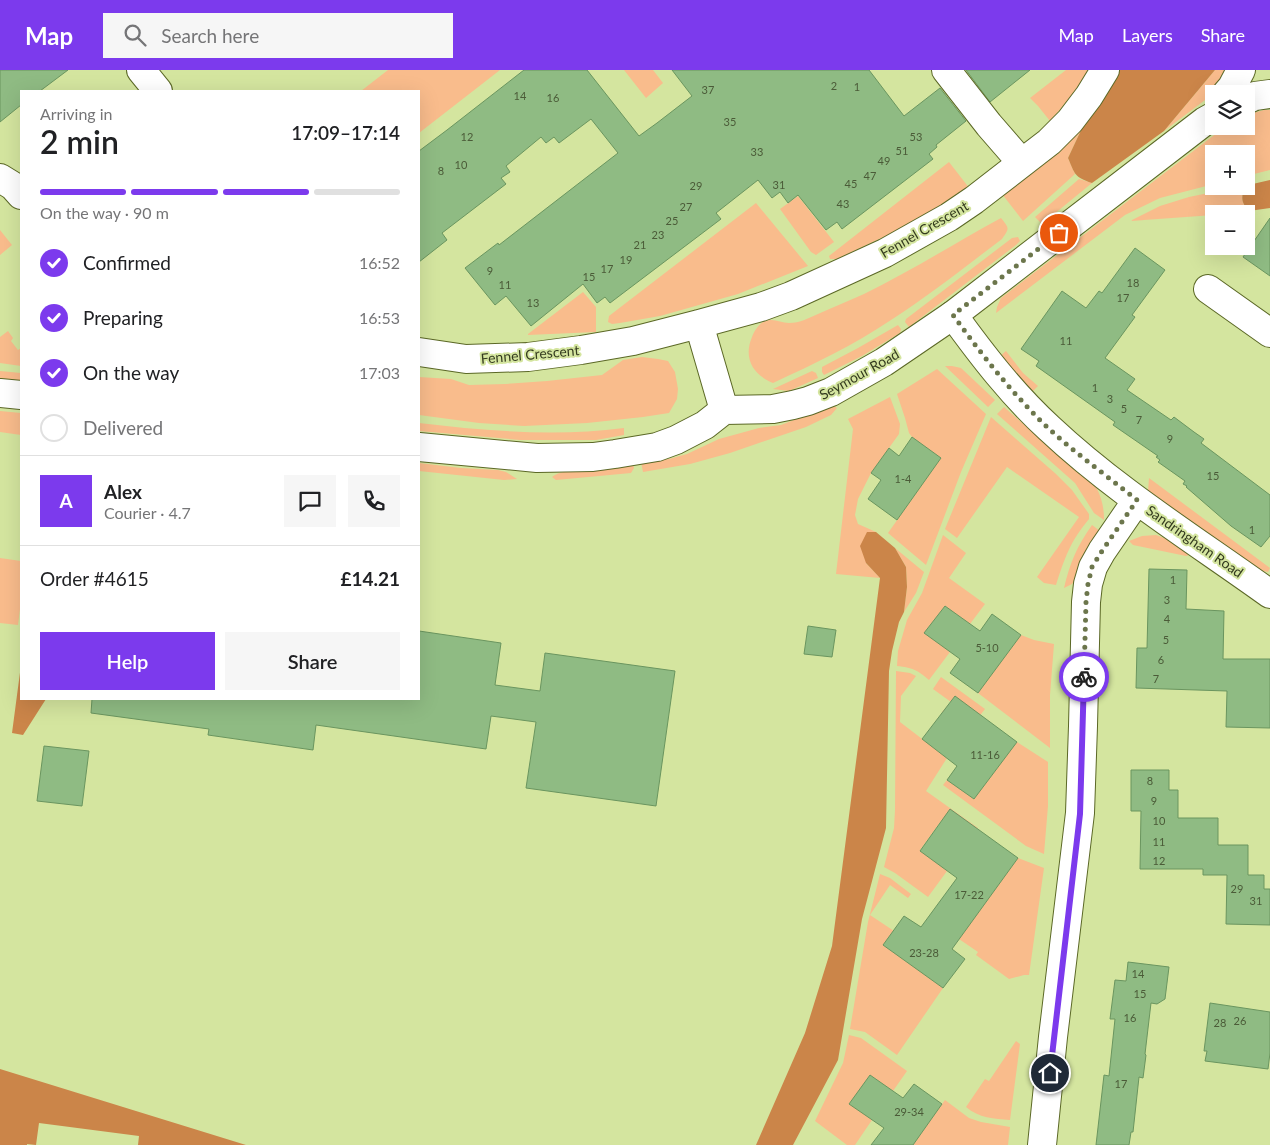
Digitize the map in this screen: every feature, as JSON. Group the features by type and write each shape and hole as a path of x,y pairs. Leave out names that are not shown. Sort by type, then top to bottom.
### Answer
{"street":[{"path":"141,70 157,90"},
{"path":"946,70 989,125 1022,163"},
{"name":"Fennel Crescent","path":"420,352 466,360 528,357 581,350 699,324 761,307 791,296 885,253 949,218 1049,142 1070,121 1089,96 1105,70"},
{"path":"1232,85 1240,70"},
{"path":"1255,96 1270,94"},
{"name":"Seymour Road","path":"724,410 773,409 793,406 831,392 884,362 953,315 1205,121"},
{"path":"0,178 13,186 20,194"},
{"path":"1208,289 1270,333"},
{"name":"Sandringham Road","path":"953,315 1011,390 1048,428 1090,464 1137,500 1270,594"},
{"path":"420,447 537,458 615,454 657,447 676,440 705,425 724,410 699,324"},
{"path":"0,393 20,396"},
{"path":"1042,1145 1053,1036 1080,814 1088,584 1092,567 1137,500"}],"shaded area":[{"path":"388,70 500,70 420,132 420,90 362,90"},
{"path":"624,70 653,70 663,83 646,98"},
{"path":"1066,70 1088,70 1066,103 1050,121 1030,98"},
{"path":"1117,70 1215,70 1164,131 1092,183 1076,174 1068,158 1083,126"},
{"path":"1215,70 1228,70 1219,85 1205,85 1205,100 1164,131"},
{"path":"1270,110 1270,170 1255,174 1255,145 1205,145 1205,186 1160,198 1125,215 996,313 1001,298 1214,135 1255,135 1255,112"},
{"path":"1083,126 1068,158 1075,174 1023,221 1002,194 1058,153"},
{"path":"949,162 970,189 915,222 837,259 830,259 829,256"},
{"path":"1079,179 1092,183 1042,224 1035,217"},
{"path":"1270,180 1270,208 1255,210 1255,205 1244,205 1243,195 1255,195 1255,183"},
{"path":"1205,194 1242,195 1244,205 1205,205 1205,216 1130,221 1160,206"},
{"path":"798,196 834,242 816,255 811,252 780,209"},
{"path":"756,203 808,266 738,294 660,316 612,324 608,322 609,316"},
{"path":"1001,218 1008,228 1002,239 920,301 863,338 773,383 766,380 755,370 749,359 749,345 755,331 763,322 773,320 793,323 808,319 899,276"},
{"path":"0,230 12,245 0,255"},
{"path":"1018,237 1020,241 1016,245 909,327 905,322 906,319 1012,238"},
{"path":"583,292 596,307 596,332 528,335 528,334"},
{"path":"898,325 901,329 900,333 862,356 824,375 822,372 822,367"},
{"path":"8,331 13,338 11,341 18,350 20,349 20,366 0,363 0,337"},
{"path":"1006,351 1023,373 1038,386 1030,394 999,357"},
{"path":"642,357 668,361 675,372 678,389 677,399 669,413 587,423 524,426 479,423 420,415 420,377 451,379 469,385 547,381 602,375 623,360"},
{"path":"945,366 961,368 995,400 988,407"},
{"path":"937,369 986,414 961,472 926,565 888,533 941,458 909,433 897,394"},
{"path":"0,371 20,373 20,381 0,379"},
{"path":"812,371 816,373 818,378 789,391 773,389"},
{"path":"890,397 900,424 899,434 871,473 858,499 855,515 858,524 876,532 867,532 866,563 880,578 836,574 853,429 848,419"},
{"path":"832,405 837,408 831,415 806,427 730,453 690,464 643,472 641,462 669,459 687,454 719,439 759,428 781,425"},
{"path":"1004,407 1096,487 1104,511 1104,520 1094,513 1075,483 997,414"},
{"path":"0,411 20,413 20,435 0,432"},
{"path":"991,417 1056,474 1072,490 1089,514 1089,519 1069,550 1056,585 1044,583 1037,577 1079,517 1007,467 957,538 945,529"},
{"path":"420,423 522,432 573,432 624,428 624,435 596,440 520,440 420,431"},
{"path":"420,463 498,470 506,472 517,479 504,480 420,471"},
{"path":"633,464 634,468 631,473 556,480 552,477 578,469"},
{"path":"1149,478 1270,568 1268,572 1258,570 1148,492"},
{"path":"1092,525 1100,531 1077,577 1072,584 1064,588 1075,555"},
{"path":"867,532 876,532 895,548 906,567 907,587 904,612 899,622 889,671 886,828 862,919 838,1060 793,1145 756,1145 805,1033 832,946 880,578 866,563 860,546"},
{"path":"943,535 966,553 949,578 985,604 970,624 945,606 925,633 950,652 929,680 921,673 907,667 897,666 898,651 907,620 922,593"},
{"path":"1156,535 1167,539 1189,555 1186,556 1133,545 1129,541 1142,536"},
{"path":"895,548 924,572 916,593 904,612 907,587 906,567"},
{"path":"0,558 20,561 20,609 18,625 0,623"},
{"path":"1021,635 1054,644 1050,695 1050,748 978,693"},
{"path":"896,671 916,676 901,696 900,722 947,758 926,791 978,828 969,842 941,821 920,850 947,871 928,897 884,867 894,828"},
{"path":"20,673 20,700 45,700 23,735 12,733"},
{"path":"941,677 985,709 968,731 942,712 951,702 933,689"},
{"path":"1017,742 1048,762 1048,806 1044,854 1026,846 943,785 947,780 974,799"},
{"path":"1018,858 1044,868 1029,975 1009,979 976,955 978,952 959,939"},
{"path":"880,874 890,878 911,894 908,898 890,885 870,915 894,931 883,945 943,988 897,1055 865,1032 850,1029 868,922"},
{"path":"849,1035 861,1038 907,1071 893,1091 870,1075 850,1103 872,1120 855,1145 847,1145 815,1121 843,1063"},
{"path":"1016,1041 1020,1044 1010,1120 976,1114 966,1107 985,1079 989,1081"},
{"path":"0,1069 246,1145 138,1145 139,1136 39,1123 36,1145 0,1145"},
{"path":"945,1100 969,1118 1010,1127 1008,1145 913,1145"}],"building":[{"path":"0,70 68,70 41,90 20,90 20,106 0,122"},
{"path":"524,70 587,70 639,136 692,96 672,70 869,70 904,116 940,88 966,121 936,145 937,147 929,154 933,159 842,229 837,222 826,230 798,195 788,203 780,192 772,198 758,180 716,213 721,219 610,303 605,297 597,303 583,284 531,326 506,296 495,305 465,268 498,243 499,245 618,153 591,119 559,143 554,137 546,143 541,137 506,166 510,172 501,178 506,184 442,233 447,240 420,261 420,150"},
{"path":"966,70 1030,70 990,102"},
{"path":"1270,218 1270,276 1243,257 1244,255 1255,255 1255,240"},
{"path":"1135,248 1165,270 1132,315 1135,317 1105,358 1135,379 1127,390 1171,420 1174,417 1204,439 1201,443 1270,495 1270,536 1261,547 1231,526 1186,487 1183,484 1185,481 1158,462 1160,460 1156,457 1158,456 1113,425 1115,422 1036,366 1039,361 1021,349 1062,291 1086,308 1099,291 1102,293"},
{"path":"912,437 941,458 897,520 868,499 881,480 871,473 889,448 899,456"},
{"path":"1149,569 1187,570 1186,609 1224,611 1223,659 1270,659 1270,728 1226,727 1227,691 1136,688 1137,648 1147,648"},
{"path":"945,606 980,631 992,614 1021,635 978,693 950,673 960,659 924,633"},
{"path":"808,626 836,630 832,657 804,654"},
{"path":"420,631 501,643 495,685 540,691 545,653 675,671 656,806 526,788 536,722 491,716 486,749 316,725 313,750 208,735 209,729 91,713 92,700 420,700"},
{"path":"955,696 1017,742 974,799 947,780 957,766 922,739"},
{"path":"44,746 89,751 82,806 37,801"},
{"path":"1131,770 1169,770 1169,790 1178,790 1178,818 1218,818 1218,845 1248,845 1248,875 1264,875 1264,889 1270,889 1270,925 1226,924 1227,875 1203,875 1203,869 1140,869 1141,811 1131,811"},
{"path":"950,809 1018,858 952,949 965,959 943,988 883,945 904,916 921,927 957,878 920,851"},
{"path":"1128,962 1169,967 1165,999 1157,1004 1151,1003 1143,1078 1139,1077 1133,1132 1131,1132 1129,1145 1096,1145 1104,1075 1109,1076 1115,1019 1110,1019 1115,980 1126,981"},
{"path":"1210,1003 1270,1012 1268,1069 1205,1061 1207,1051 1204,1051"},
{"path":"870,1075 903,1098 914,1084 942,1104 913,1145 871,1145 884,1128 849,1104"}],"way so far":[{"path":"1059,233 953,315 1011,390 1048,428 1090,464 1137,500 1092,567 1086,602 1084,677"}],"route":[{"path":"1050,1073 1080,814 1084,677"}]}
